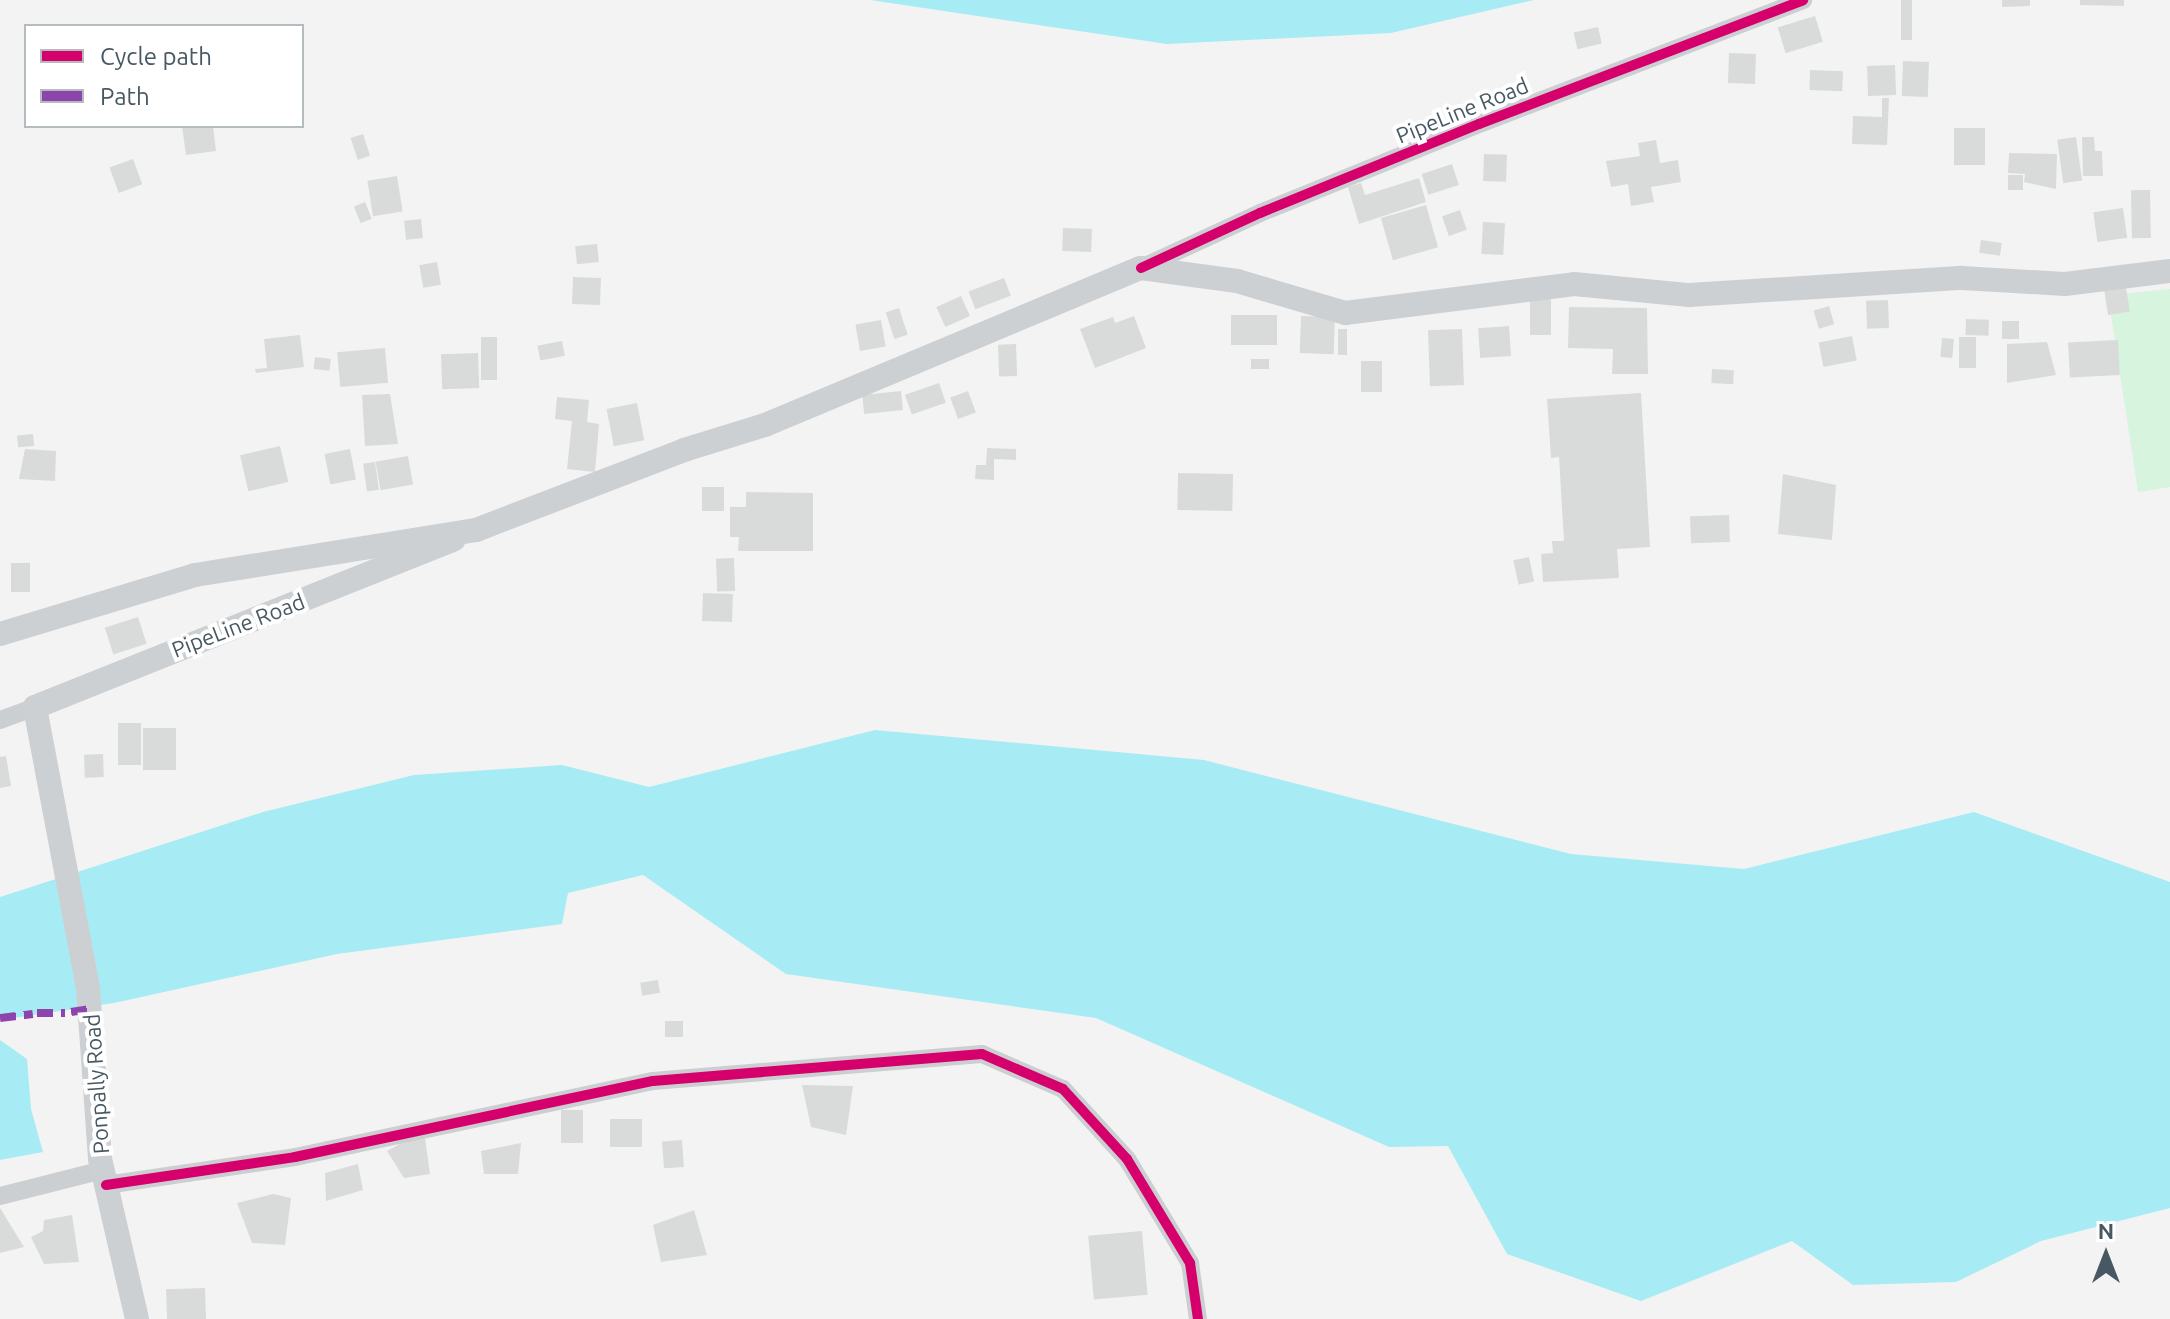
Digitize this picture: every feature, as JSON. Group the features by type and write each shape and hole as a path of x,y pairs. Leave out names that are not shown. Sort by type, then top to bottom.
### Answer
{"main road":[{"path":"0,634 195,575 476,530 684,450 765,425 1141,268 1237,281 1345,313 1574,284 1689,295 1962,278 2065,284 2170,271"},
{"name":"PipeLine Road","path":"35,707 476,530"},
{"name":"Ponpally Road","path":"35,707 45,776 75,901 88,988 104,1178 137,1319"}],"street":[{"name":"PipeLine Road","path":"1141,268 1391,160 1803,0"},
{"name":"PipeLine Road","path":"0,720 35,707"},
{"path":"0,1196 104,1178 295,1157 653,1081 982,1054 1063,1089 1127,1159 1190,1263 1198,1319"}],"green space":[{"path":"2170,289 2170,487 2138,492 2108,295"}],"water":[{"path":"870,0 1534,0 1391,33 1167,44"},
{"path":"875,730 1204,760 1571,854 1744,869 1974,812 2170,882 2170,1208 2041,1241 1956,1282 1853,1285 1792,1241 1641,1301 1507,1254 1448,1146 1389,1147 1096,1018 786,974 643,875 568,893 562,924 337,954 114,1003 0,1020 0,897 263,812 414,775 562,765 649,787"},
{"path":"0,1040 27,1059 31,1109 43,1152 0,1160"}],"building":[{"path":"1901,0 1912,0 1912,40 1901,40"},
{"path":"2002,0 2030,0 2030,6 2002,7"},
{"path":"2080,0 2124,0 2124,6 2080,5"},
{"path":"1815,16 1823,42 1786,53 1778,27"},
{"path":"1598,27 1602,44 1577,49 1574,33"},
{"path":"1729,53 1756,54 1755,84 1728,83"},
{"path":"1903,61 1929,62 1928,97 1902,96"},
{"path":"1895,65 1896,95 1868,96 1867,66"},
{"path":"1810,70 1843,71 1842,91 1809,90"},
{"path":"1882,98 1889,98 1887,145 1852,144 1853,116 1882,117"},
{"path":"182,128 213,128 216,151 186,155"},
{"path":"1954,128 1985,128 1985,165 1954,165"},
{"path":"363,134 370,156 358,160 351,138"},
{"path":"2076,137 2082,181 2063,183 2057,140"},
{"path":"2082,137 2094,137 2095,151 2102,151 2103,176 2083,176"},
{"path":"1656,140 1660,163 1678,160 1681,182 1651,187 1654,202 1631,206 1628,184 1611,187 1606,161 1640,156 1638,143"},
{"path":"2009,153 2057,154 2056,189 2024,182 2025,174 2008,173"},
{"path":"1484,154 1507,155 1506,182 1483,181"},
{"path":"133,159 142,184 119,193 110,168"},
{"path":"1452,164 1459,185 1428,195 1422,174"},
{"path":"2008,175 2023,175 2023,190 2008,190"},
{"path":"397,176 403,212 373,216 367,181"},
{"path":"1419,178 1426,202 1359,224 1348,187 1361,183 1365,195"},
{"path":"2131,190 2150,190 2151,238 2132,238"},
{"path":"365,202 372,219 361,223 354,206"},
{"path":"1426,205 1438,247 1393,260 1381,218"},
{"path":"2123,208 2127,238 2097,242 2093,212"},
{"path":"1460,210 1467,230 1449,236 1442,216"},
{"path":"421,219 423,238 406,240 404,221"},
{"path":"1483,222 1505,223 1503,255 1481,254"},
{"path":"1063,228 1092,229 1091,252 1062,251"},
{"path":"1981,240 2002,243 2000,256 1979,253"},
{"path":"597,244 599,262 577,264 575,246"},
{"path":"437,262 441,285 423,288 419,265"},
{"path":"573,277 601,278 600,305 572,304"},
{"path":"1004,278 1011,296 975,309 969,292"},
{"path":"2125,281 2130,312 2108,315 2103,284"},
{"path":"1530,293 1551,293 1551,335 1530,335"},
{"path":"961,296 970,316 945,327 936,307"},
{"path":"1888,300 1889,328 1867,329 1866,301"},
{"path":"1829,306 1834,324 1819,329 1814,310"},
{"path":"1569,307 1647,308 1648,374 1612,374 1613,349 1568,348"},
{"path":"899,308 908,335 894,339 886,312"},
{"path":"1231,315 1277,315 1277,345 1231,345"},
{"path":"1134,316 1146,348 1095,368 1080,329 1113,317 1115,323"},
{"path":"1301,316 1335,317 1334,354 1300,353"},
{"path":"1966,319 1989,320 1988,336 1965,335"},
{"path":"881,320 886,347 860,351 855,325"},
{"path":"2002,321 2019,321 2019,339 2002,339"},
{"path":"1509,326 1511,356 1480,358 1478,328"},
{"path":"1338,329 1347,329 1347,355 1338,355"},
{"path":"1462,329 1464,385 1430,386 1428,330"},
{"path":"300,335 304,367 256,373 255,369 267,368 264,339"},
{"path":"1852,336 1857,361 1823,367 1819,342"},
{"path":"481,337 497,337 497,380 481,380"},
{"path":"1959,337 1976,337 1976,368 1959,368"},
{"path":"1942,338 1954,339 1952,358 1940,357"},
{"path":"2118,340 2120,375 2070,378 2068,343"},
{"path":"562,341 565,356 540,360 537,346"},
{"path":"2047,342 2056,375 2007,383 2007,344"},
{"path":"1016,344 1017,376 999,377 998,345"},
{"path":"385,348 388,383 340,387 337,352"},
{"path":"478,353 479,388 442,389 441,354"},
{"path":"315,357 331,359 329,371 314,369"},
{"path":"1251,359 1269,359 1269,369 1251,369"},
{"path":"1361,361 1382,361 1382,392 1361,392"},
{"path":"1712,369 1734,370 1733,384 1711,383"},
{"path":"939,383 946,403 912,415 905,395"},
{"path":"901,391 903,410 864,414 862,395"},
{"path":"968,391 976,413 958,419 950,397"},
{"path":"1641,393 1650,547 1617,549 1619,578 1543,582 1541,554 1553,553 1552,541 1564,541 1559,457 1551,458 1547,399"},
{"path":"390,394 398,444 365,446 362,395"},
{"path":"557,397 589,400 587,422 599,424 595,472 567,469 572,421 555,419"},
{"path":"637,403 644,440 614,446 607,409"},
{"path":"33,434 34,446 18,447 17,435"},
{"path":"280,446 288,482 248,491 240,455"},
{"path":"987,448 1016,449 1016,460 994,459 994,480 975,479 976,465 986,465"},
{"path":"25,449 56,451 55,481 19,479"},
{"path":"350,449 356,479 330,484 324,454"},
{"path":"408,456 413,485 381,490 376,462"},
{"path":"375,462 379,490 367,491 363,464"},
{"path":"1178,473 1233,474 1232,511 1177,510"},
{"path":"1783,474 1836,485 1832,540 1778,534"},
{"path":"702,487 724,487 724,511 702,511"},
{"path":"746,492 813,493 813,551 738,551 739,537 730,537 730,507 746,507"},
{"path":"1729,515 1730,542 1691,543 1690,516"},
{"path":"1529,557 1534,581 1519,585 1513,560"},
{"path":"734,558 735,591 717,592 716,559"},
{"path":"11,563 30,563 30,592 11,592"},
{"path":"703,593 733,594 732,622 702,621"},
{"path":"138,617 147,644 113,654 105,628"},
{"path":"118,723 141,723 141,765 118,765"},
{"path":"143,728 176,728 176,770 143,770"},
{"path":"103,754 104,777 85,778 84,755"},
{"path":"6,756 11,786 0,788 0,757"},
{"path":"658,980 660,993 642,996 640,983"},
{"path":"665,1021 683,1021 683,1037 665,1037"},
{"path":"802,1085 853,1086 846,1135 811,1127"},
{"path":"561,1110 583,1110 583,1143 561,1143"},
{"path":"610,1119 642,1119 642,1147 610,1147"},
{"path":"424,1131 430,1174 404,1178 387,1151"},
{"path":"682,1140 684,1167 664,1168 662,1141"},
{"path":"521,1143 518,1174 484,1174 481,1151"},
{"path":"358,1164 363,1190 326,1201 325,1173"},
{"path":"273,1194 291,1198 285,1245 252,1243 237,1203"},
{"path":"0,1208 24,1247 0,1253"},
{"path":"694,1210 707,1255 661,1262 653,1225"},
{"path":"72,1215 79,1262 44,1264 31,1237 43,1231 44,1220"},
{"path":"1142,1231 1148,1295 1094,1299 1088,1236"},
{"path":"205,1288 206,1319 167,1319 166,1289"}],"marked path":[{"path":"71,1012 89,1009"},
{"path":"37,1013 65,1013"},
{"path":"0,1018 33,1014"}],"cycle path":[{"path":"1141,268 1260,213 1479,124 1803,0"},
{"path":"106,1185 295,1157 653,1081 982,1054 1063,1089 1127,1159 1190,1263 1198,1319"}]}
